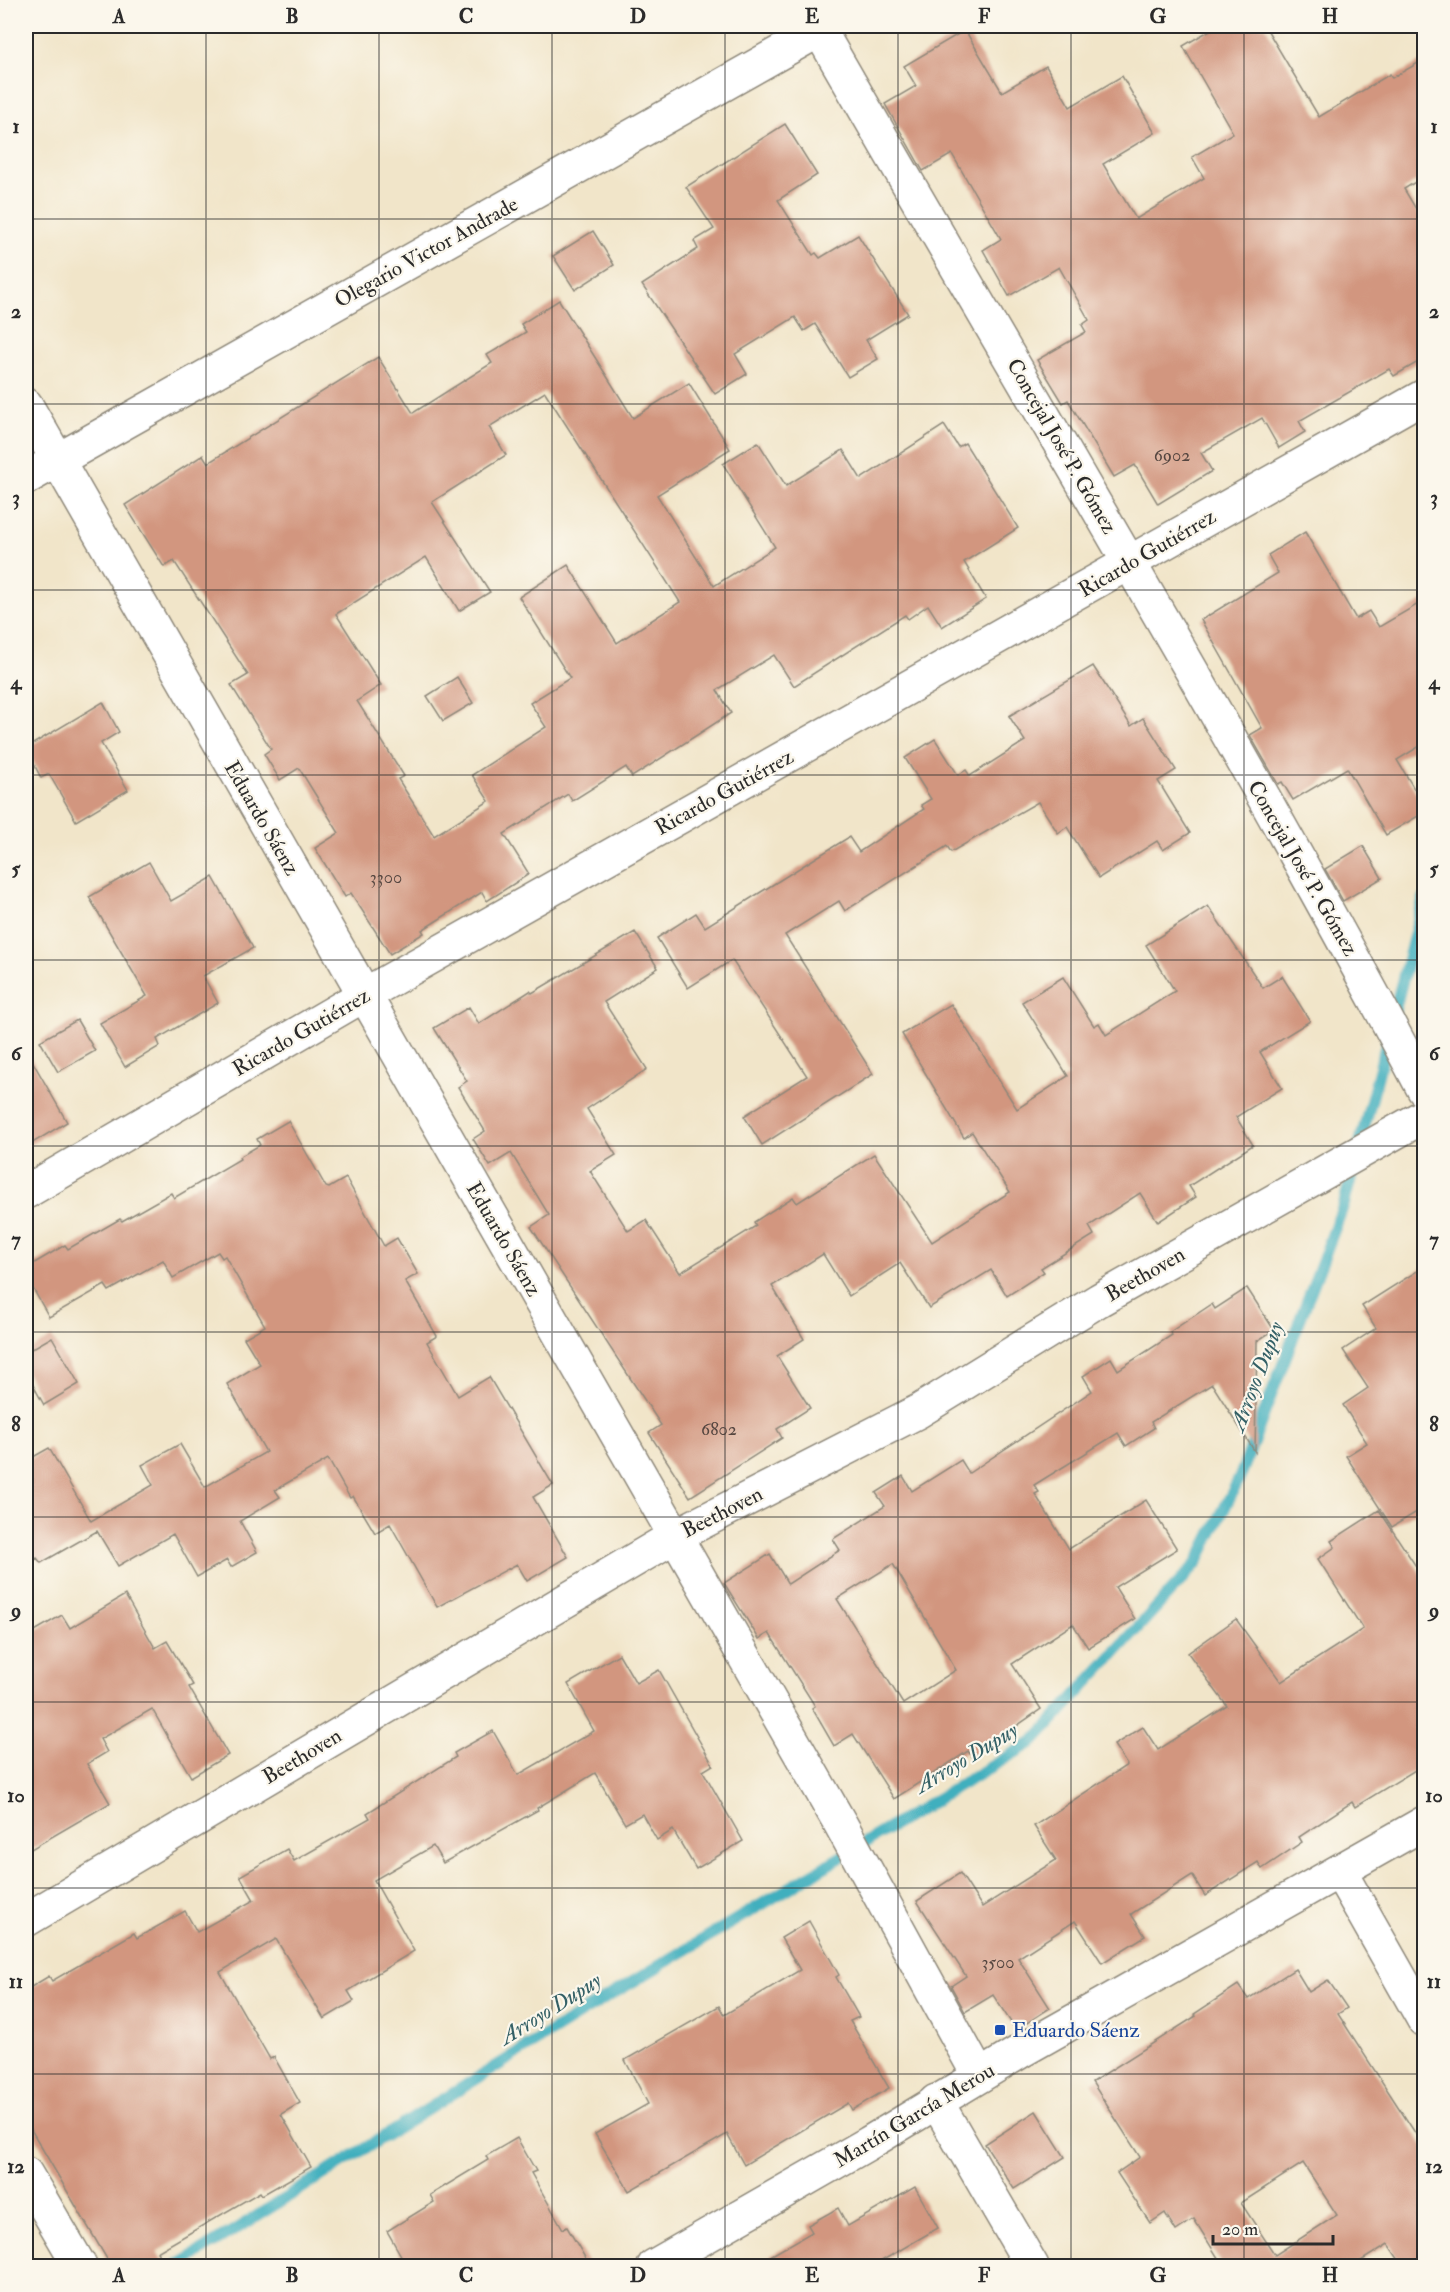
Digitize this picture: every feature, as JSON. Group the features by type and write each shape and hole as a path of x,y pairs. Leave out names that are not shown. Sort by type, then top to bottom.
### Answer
{"street":[{"name":"Olegario Victor Andrade","path":"26,478 821,27"},
{"name":"Concejal José P. Gómez","path":"821,27 1131,563 1355,958 1425,1090"},
{"name":"Ricardo Gutiérrez","path":"26,1192 364,995 1425,396"},
{"name":"Eduardo Sáenz","path":"26,405 840,1823 979,2076"},
{"name":"Beethoven","path":"26,1920 675,1536 919,1411 1099,1300 1425,1116"},
{"name":"Martín García Merou","path":"654,2266 869,2143 979,2076 1425,1823"},
{"path":"1340,1872 1425,2020"},
{"path":"936,2101 1032,2266"},
{"path":"26,2174 80,2266"}],"building":[{"path":"1217,26 1265,26 1319,117 1390,74 1392,78 1425,59 1425,176 1404,189 1425,224 1425,358 1394,376 1389,369 1299,421 1305,432 1279,448 1262,418 1201,453 1212,471 1158,504 1135,465 1114,477 1068,400 1063,403 1037,360 1086,332 1082,325 1089,320 1059,267 1009,296 983,250 1001,239 952,154 923,171 885,104 916,86 904,66 965,30 1002,92 1046,66 1070,107 1122,76 1155,133 1103,164 1136,219 1204,178 1192,157 1233,133 1183,46"},
{"path":"785,124 817,175 778,200 813,255 816,253 820,258 858,235 908,314 866,340 878,359 848,377 815,324 804,331 795,317 735,354 747,374 715,394 642,285 698,249 694,241 714,229 686,187"},
{"path":"593,231 614,265 575,290 553,256"},
{"path":"559,300 633,418 689,383 730,449 657,495 714,586 775,547 723,464 758,442 786,486 843,450 861,479 944,425 958,447 965,443 1018,528 964,562 986,599 942,627 928,605 908,619 905,615 794,686 774,655 717,690 731,713 632,777 626,767 572,801 568,794 504,834 529,874 487,901 482,892 422,930 424,933 390,954 351,893 345,897 315,848 339,833 299,768 280,780 264,754 271,749 231,685 248,675 174,561 164,567 125,505 203,455 208,463 378,357 413,413 492,363 487,355 526,332 521,324","holes":["545,392 680,602 617,643 568,565 519,597 570,678 530,703 546,727 472,775 489,801 434,836 398,779 404,776 357,701 381,685 336,614 426,557 459,611 490,592 432,502 506,455 489,427"]},
{"path":"1305,532 1356,619 1369,611 1379,627 1425,600 1425,743 1397,760 1425,807 1425,812 1386,835 1347,768 1293,800 1282,782 1278,784 1250,735 1262,728 1201,620 1278,573 1268,555"},
{"path":"1093,666 1131,726 1143,718 1176,770 1158,781 1190,833 1163,850 1157,841 1099,878 1067,827 1058,833 1038,802 951,852 947,846 845,911 839,901 785,935 873,1074 762,1145 744,1116 807,1076 732,960 688,988 657,938 696,913 705,927 849,837 859,852 924,809 921,805 931,799 905,758 935,739 958,775 966,770 970,776 1025,741 1009,716"},
{"path":"457,677 473,703 443,721 427,696"},
{"path":"103,702 119,732 101,743 128,790 76,821 49,774 41,778 26,748"},
{"path":"1363,846 1382,878 1343,901 1325,869"},
{"path":"149,862 171,901 213,877 253,948 203,976 218,1003 157,1039 160,1046 125,1067 100,1023 147,996 89,897"},
{"path":"1208,906 1263,988 1282,976 1310,1021 1260,1052 1282,1088 1236,1117 1253,1145 1189,1186 1196,1197 1158,1222 1140,1193 1089,1226 1094,1235 1041,1268 1044,1272 1007,1296 991,1270 929,1308 900,1263 849,1296 823,1254 772,1286 804,1339 777,1356 810,1408 777,1429 782,1438 690,1497 649,1433 661,1425 531,1227 549,1215 511,1153 490,1166 473,1139 485,1131 458,1087 467,1081 434,1028 469,1007 479,1024 530,991 532,993 635,932 658,968 604,1002 647,1069 587,1109 616,1155 590,1171 628,1231 646,1220 680,1273 756,1226 754,1222 793,1197 797,1203 874,1154 932,1242 1010,1192 972,1132 964,1138 902,1034 951,1004 1017,1109 1068,1076 1022,1002 1063,977 1094,1026 1099,1023 1106,1035 1175,991 1146,945"},
{"path":"77,1020 95,1051 58,1072 40,1041"},
{"path":"26,1050 67,1122 26,1147"},
{"path":"288,1121 326,1187 329,1188 346,1178 384,1246 397,1238 418,1274 405,1281 437,1336 427,1342 458,1396 489,1377 553,1485 533,1497 568,1557 527,1581 517,1564 437,1607 390,1524 375,1533 353,1496 350,1498 328,1459 275,1490 280,1497 240,1521 257,1552 231,1567 227,1560 197,1577 173,1534 118,1566 97,1531 41,1563 37,1558 26,1564 26,1461 49,1448 91,1521 153,1485 142,1465 180,1444 205,1487 266,1452 227,1384 260,1364 244,1338 265,1326 225,1256 222,1258 218,1252 173,1278 163,1260 109,1291 105,1285 49,1317 26,1276 26,1268 65,1245 68,1249 171,1193 174,1198 240,1159 239,1157 260,1145 257,1139"},
{"path":"1425,1266 1425,1507 1392,1527 1346,1456 1367,1443 1343,1405 1368,1388 1343,1350 1376,1328 1362,1306"},
{"path":"1247,1288 1274,1330 1257,1341 1255,1452 1212,1384 1151,1422 1154,1428 1126,1446 1118,1433 1034,1485 1039,1492 1035,1494 1069,1549 1146,1500 1177,1549 1115,1587 1135,1619 1088,1648 1073,1624 1012,1664 1041,1709 972,1757 968,1751 894,1799 853,1734 834,1746 812,1708 815,1706 769,1633 759,1639 724,1583 770,1554 788,1584 840,1550 833,1539 885,1506 876,1493 903,1476 912,1491 961,1460 969,1473 1092,1391 1083,1376 1111,1358 1118,1370 1172,1335 1170,1332 1212,1304 1215,1309","holes":["893,1564 956,1670 903,1704 837,1599"]},
{"path":"52,1337 79,1384 44,1405 26,1372 26,1352"},
{"path":"1379,1510 1425,1580 1425,1764 1355,1807 1352,1802 1299,1837 1302,1842 1262,1869 1258,1862 1205,1896 1192,1875 1131,1914 1145,1936 1102,1963 1075,1921 1018,1958 1050,2008 1016,2030 993,1995 965,2012 951,1986 966,1976 917,1901 960,1873 982,1907 1056,1860 1034,1826 1127,1765 1114,1745 1143,1727 1158,1750 1227,1706 1188,1653 1236,1619 1281,1682 1363,1629 1318,1559 1335,1547 1331,1541"},
{"path":"125,1595 155,1648 167,1641 193,1685 189,1687 228,1755 191,1777 152,1709 100,1739 107,1752 87,1764 110,1803 26,1852 26,1636 62,1615 70,1628"},
{"path":"619,1654 636,1683 659,1670 713,1765 703,1771 743,1841 696,1869 673,1830 657,1840 642,1814 625,1824 595,1773 537,1808 538,1810 443,1863 433,1846 374,1880 414,1951 348,1991 354,2001 324,2019 276,1939 220,1972 270,2059 274,2057 300,2103 281,2114 311,2167 262,2195 260,2192 157,2252 166,2266 111,2266 26,2121 26,1990 49,1976 52,1981 134,1933 137,1938 185,1911 197,1932 254,1900 240,1876 287,1849 294,1861 370,1818 367,1813 456,1757 454,1753 493,1731 518,1775 594,1731 568,1684"},
{"path":"809,1921 839,1975 836,1977 859,2017 850,2021 889,2088 852,2110 848,2103 744,2165 727,2134 629,2191 595,2134 648,2104 625,2060 719,2006 724,2015 800,1970 781,1938"},
{"path":"1295,1969 1309,1992 1328,1980 1347,2008 1338,2014 1425,2148 1425,2266 1403,2266 1388,2244 1353,2266 1223,2266 1194,2219 1176,2231 1165,2213 1150,2223 1117,2173 1140,2157 1092,2082 1196,2016 1194,2014 1238,1985 1248,1999","holes":["1303,2163 1337,2215 1275,2255 1241,2203"]},
{"path":"1036,2111 1065,2157 1014,2189 985,2144"},
{"path":"517,2138 536,2171 531,2173 563,2229 567,2227 590,2266 407,2266 387,2231 434,2202 430,2195 488,2160 486,2156"},
{"path":"915,2187 938,2228 873,2266 753,2266 812,2232 808,2225 838,2208 848,2226"}],"waterway":[{"name":"Arroyo Dupuy","path":"1392,1020 1424,899"},
{"name":"Arroyo Dupuy","path":"177,2266 604,1999 1034,1741 1197,1563 1240,1477 1344,1204 1388,1037"}],"place":[{"name":"Eduardo Sáenz","path":"1000,2030"}]}
